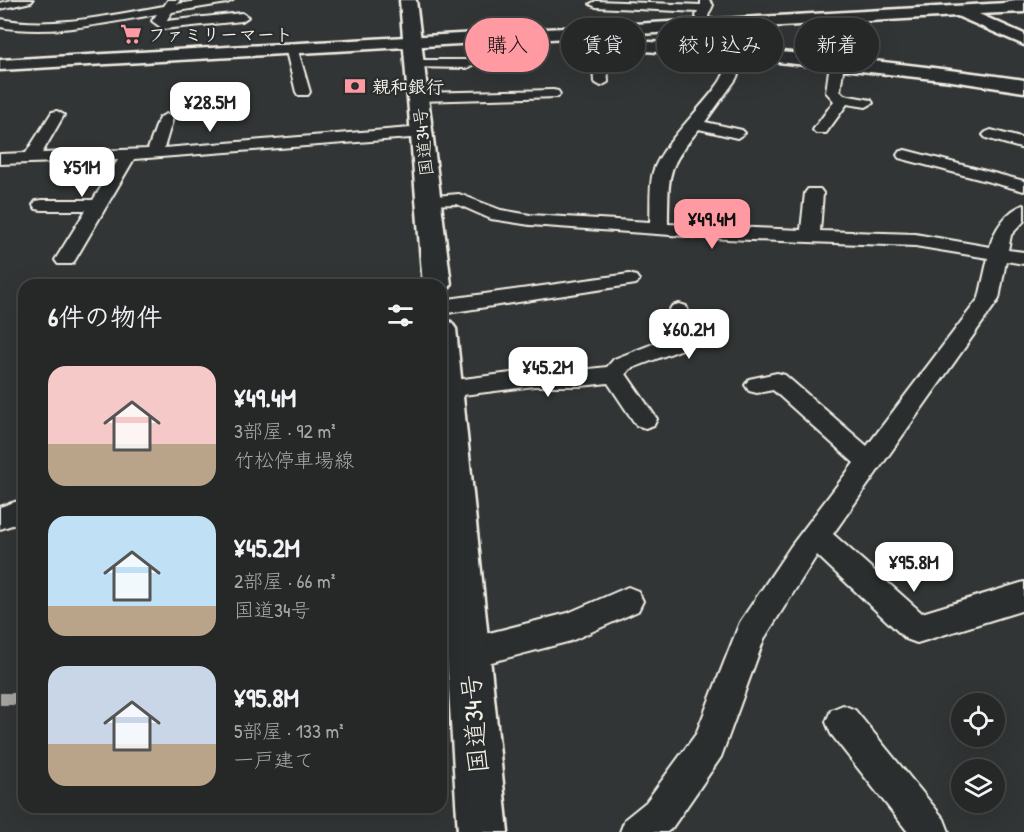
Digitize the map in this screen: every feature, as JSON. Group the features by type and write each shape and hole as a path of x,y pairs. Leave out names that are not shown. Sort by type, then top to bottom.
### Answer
{"main road":[{"name":"国道34号","path":"408,0 436,279"},
{"path":"645,20 705,11 959,11 1024,8"},
{"path":"959,11 1024,40"},
{"path":"0,64 561,32"},
{"path":"879,67 946,74 1024,87"},
{"name":"国道34号","path":"447,454 449,513 469,652 483,832"}],"street":[{"path":"0,6 27,0"},
{"path":"0,23 38,26 79,23 171,4 227,0"},
{"path":"994,9 1024,1"},
{"path":"171,4 158,21 163,25 242,17"},
{"path":"596,4 705,11"},
{"path":"291,47 303,92"},
{"path":"414,64 465,64"},
{"path":"600,72 601,82"},
{"path":"659,228 661,173 669,155 723,88 731,72"},
{"path":"821,130 842,101 832,92 835,72"},
{"path":"418,97 553,94"},
{"path":"839,98 866,103"},
{"path":"31,158 57,115"},
{"path":"155,153 166,118"},
{"path":"695,124 737,133"},
{"path":"0,159 129,155 423,132"},
{"path":"991,135 1024,144"},
{"path":"65,260 129,155"},
{"path":"905,155 1024,186"},
{"path":"810,235 814,193"},
{"path":"429,201 459,199 496,215 530,220 727,233 915,240 1011,256"},
{"path":"42,205 98,205"},
{"path":"639,832 659,815 709,745 751,632 815,535 989,298 1011,256 1002,234 1024,210"},
{"path":"447,306 629,280"},
{"path":"447,395 534,378 581,378 614,374 622,364 688,339 679,311"},
{"path":"614,374 645,419"},
{"path":"775,381 868,462"},
{"path":"0,518 18,512"},
{"path":"815,535 917,629 1024,596"},
{"path":"469,652 571,627 628,601"},
{"path":"843,722 931,832"}],"waterway":[{"path":"0,699 18,699"}],"place":[{"name":"ファミリーマート","path":"131,34"},
{"name":"親和銀行","path":"355,86"}]}
